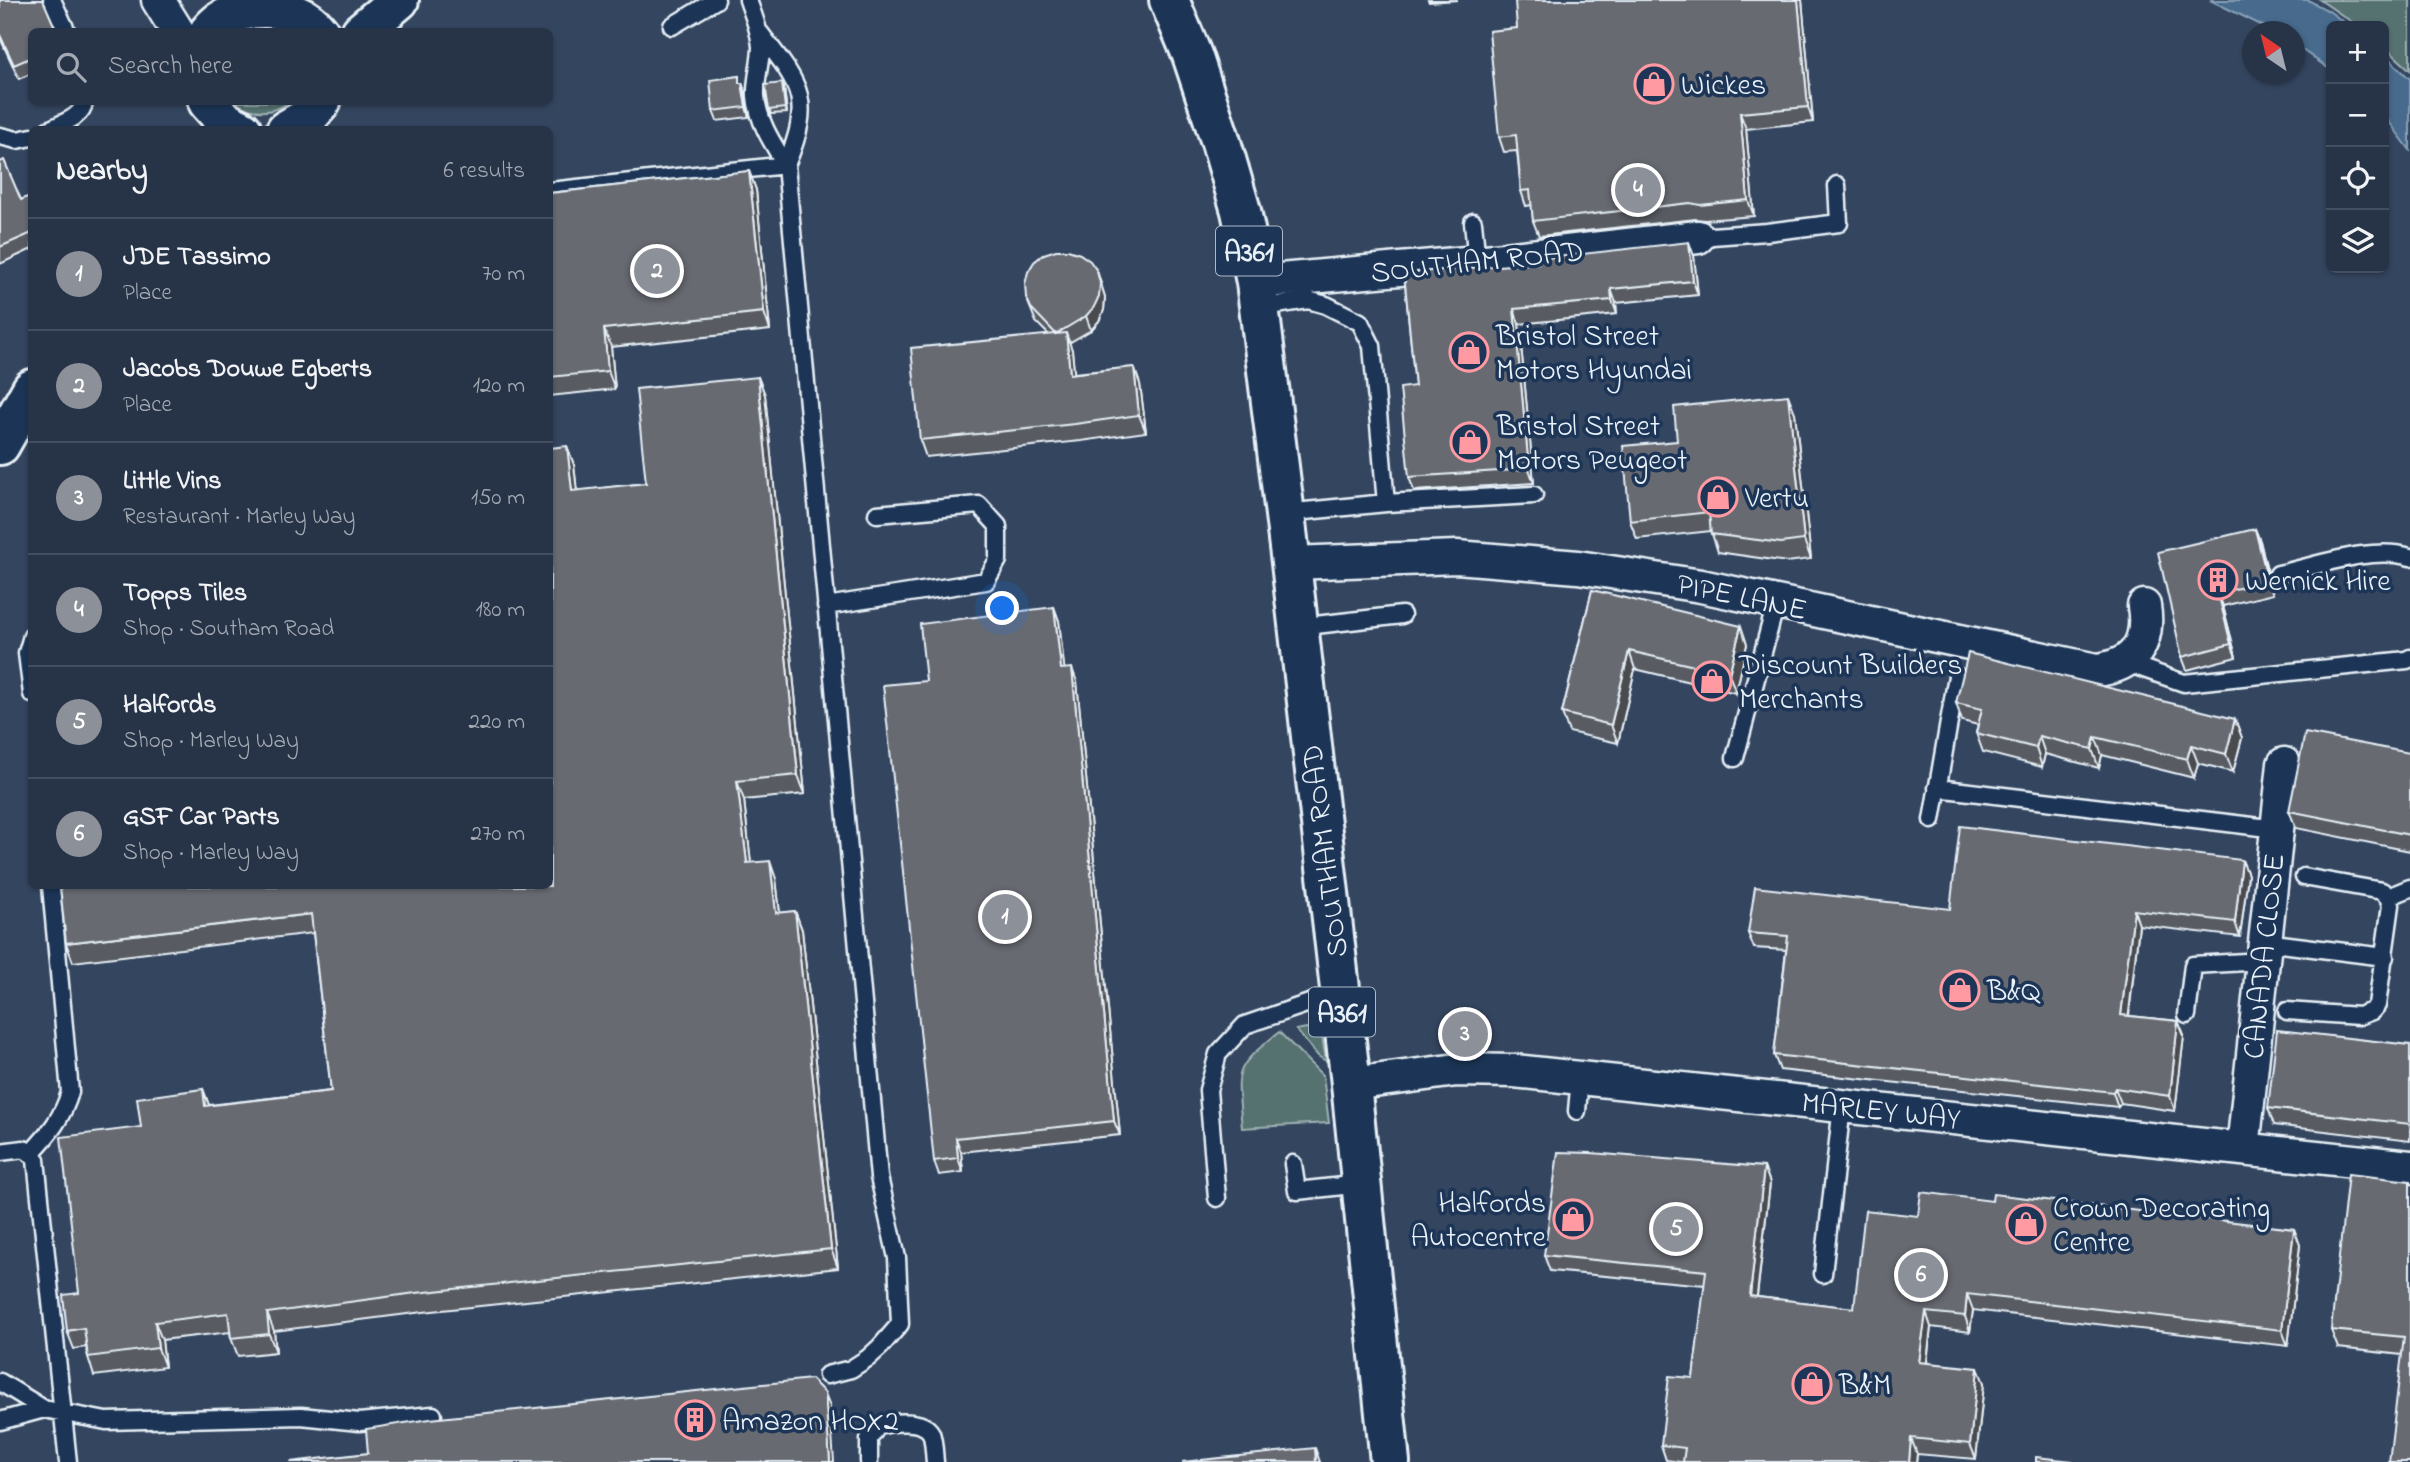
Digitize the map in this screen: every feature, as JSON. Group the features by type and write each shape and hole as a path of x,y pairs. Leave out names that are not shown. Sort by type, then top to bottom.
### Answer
{"main road":[{"path":"365,28 399,0"},
{"name":"SOUTHAM ROAD","path":"1169,0 1192,55 1221,142 1241,211 1257,295 1351,1084 1390,1462"},
{"path":"211,28 226,13 243,4 277,1 299,11 317,28"},
{"path":"198,126 204,105"},
{"path":"208,105 234,126"},
{"path":"292,126 307,118 318,105"},
{"path":"0,445 28,396"}],"street":[{"path":"158,0 176,28"},
{"name":"SOUTHAM ROAD","path":"1257,295 1477,262 1698,237"},
{"name":"PIPE LANE","path":"1291,563 1457,557 1517,560 1640,575 2084,669 2108,668 2124,662"},
{"path":"2124,662 2138,648 2144,637 2147,623 2144,606"},
{"name":"CANADA CLOSE","path":"2242,1149 2284,764"},
{"name":"MARLEY WAY","path":"1351,1084 1435,1072 1479,1069 1746,1090 1842,1106 2410,1167"}],"lane":[{"path":"52,0 65,28"},
{"path":"672,26 716,0"},
{"path":"748,0 761,46 756,96 758,110 786,165 879,1177 897,1258 901,1312 900,1324 880,1348 851,1369 827,1375"},
{"path":"758,31 791,74 800,104 799,129 786,165"},
{"path":"56,126 78,115 83,105"},
{"path":"0,136 17,140 28,138"},
{"path":"553,191 786,165"},
{"path":"1698,237 1839,223 1837,185"},
{"path":"1473,222 1477,262"},
{"path":"1257,295 1308,300 1326,305 1360,322 1372,346 1386,503"},
{"path":"1285,513 1386,503 1534,495"},
{"path":"826,606 986,581 998,560 998,526 979,505 877,514"},
{"path":"2278,574 2389,552 2410,557"},
{"path":"1735,758 1776,603"},
{"path":"1298,627 1402,615"},
{"path":"2124,662 2184,683 2410,658"},
{"path":"1932,820 1956,676"},
{"path":"1937,788 2277,829"},
{"path":"2287,1011 2359,1016 2372,1011 2377,1006 2385,957 2391,905 2382,891 2304,877"},
{"path":"2388,897 2410,888"},
{"path":"31,1153 56,1124 71,1092 51,889"},
{"path":"2187,1015 2193,965 2264,952 2385,957"},
{"path":"1217,1198 1208,1090 1218,1054 1245,1025 1340,995"},
{"path":"1577,1111 1580,1078"},
{"path":"1823,1274 1842,1106"},
{"path":"0,1152 19,1149 31,1153 36,1160 68,1462"},
{"path":"1293,1164 1297,1191 1361,1184"},
{"path":"0,1382 44,1409"},
{"path":"0,1421 44,1409 106,1421 301,1416 359,1422 433,1415"},
{"path":"869,1462 869,1439 877,1427 913,1423 931,1433 935,1462"}],"green space":[{"path":"2320,0 2410,0 2410,70 2389,51 2389,21 2351,21"},
{"path":"240,105 284,105 269,111 248,109"},
{"path":"1318,1026 1326,1061 1318,1056 1296,1030"},
{"path":"1279,1032 1323,1076 1329,1123 1242,1128 1239,1093 1241,1072 1252,1055"}],"water":[{"path":"2210,0 2308,0 2342,21 2326,21 2326,67 2305,52 2305,21 2253,21"},
{"path":"2389,59 2410,79 2410,150 2389,122"}],"building":[{"path":"0,0 43,0 55,28 28,28 28,59 14,65 0,35"},
{"name":"Wickes","path":"1798,0 1808,107 1740,113 1748,200 1700,205 1690,203 1533,221 1530,190 1521,191 1516,135 1499,137 1489,31 1517,28 1515,1"},
{"path":"739,76 746,107 713,111 710,80"},
{"path":"782,83 785,108 769,110 765,85"},
{"path":"4,160 21,200 28,197 28,235 0,247 0,162"},
{"path":"749,171 764,312 604,329 608,371 553,377 553,193"},
{"path":"1689,242 1693,281 1611,289 1612,300 1514,309 1529,469 1409,477 1400,388 1415,386 1404,273 1538,263 1537,259"},
{"path":"1068,250 1090,261 1097,271 1100,283 1099,296 1094,307 1086,316 1056,334 1031,308 1026,297 1025,284 1034,262 1044,254"},
{"path":"1066,333 1070,374 1134,367 1139,415 920,440 911,348"},
{"path":"758,377 798,775 737,781 747,863 770,861 776,913 795,911 831,1249 416,1293 267,1313 269,1334 231,1338 228,1313 155,1322 158,1348 88,1357 84,1328 67,1331 63,1295 79,1293 61,1137 141,1127 137,1098 203,1089 205,1106 331,1091 311,914 66,943 60,889 553,889 553,448 567,446 572,491 646,483 636,389"},
{"name":"Vertu","path":"1788,395 1804,540 1781,543 1711,534 1709,512 1630,521 1623,446 1677,441 1674,407"},
{"path":"2255,529 2268,581 2218,593 2231,644 2182,657 2158,552"},
{"name":"Discount Builders Merchants","path":"1592,590 1741,626 1729,674 1629,651 1611,725 1562,713"},
{"path":"1054,607 1061,669 1072,668 1114,1121 956,1138 958,1158 934,1161 883,685 926,681 920,624"},
{"path":"1968,653 2235,719 2226,754 2191,745 2187,759 2095,737 2092,749 2039,736 2036,748 1976,733 1982,709 1956,703"},
{"path":"2305,733 2410,753 2410,835 2289,811"},
{"name":"B&Q","path":"1960,826 2242,860 2235,922 2134,910 2121,1015 2178,1021 2170,1096 2115,1088 2113,1092 1774,1055 1788,936 1748,933 1755,887 1950,909"},
{"path":"2277,1030 2410,1045 2410,1124 2268,1108"},
{"path":"1558,1152 1764,1167 1750,1296 1854,1308 1865,1210 1918,1216 1921,1192 1992,1201 1993,1194 2294,1229 2282,1330 1967,1294 1965,1316 1926,1312 1919,1362 1978,1368 1970,1444 1911,1438 1909,1462 1683,1462 1685,1448 1661,1445 1669,1376 1693,1378 1706,1271 1544,1255"},
{"path":"2348,1174 2410,1181 2410,1462 2389,1462 2404,1337 2331,1330"},
{"name":"Amazon HOX2","path":"811,1379 825,1393 830,1462 290,1462 368,1453 366,1429 430,1419"},
{"path":"1315,1448 1316,1462 1182,1462"},
{"path":"2036,1457 2072,1461 2072,1462 2036,1462"}],"place":[{"name":"Wickes","path":"1654,84"},
{"name":"Topps Tiles","path":"1638,190"},
{"name":"Jacobs Douwe Egberts","path":"657,271"},
{"name":"Bristol Street Motors Hyundai","path":"1469,352"},
{"name":"Bristol Street Motors Peugeot","path":"1470,442"},
{"name":"Vertu","path":"1718,497"},
{"name":"Wernick Hire","path":"2218,580"},
{"name":"Discount Builders Merchants","path":"1712,681"},
{"name":"JDE Tassimo","path":"1005,917"},
{"name":"B&Q","path":"1960,990"},
{"name":"Little Vins","path":"1465,1034"},
{"name":"Halfords Autocentre","path":"1573,1219"},
{"name":"Crown Decorating Centre","path":"2026,1224"},
{"name":"Halfords","path":"1676,1229"},
{"name":"GSF Car Parts","path":"1921,1275"},
{"name":"B&M","path":"1812,1384"},
{"name":"Amazon HOX2","path":"695,1420"}]}
